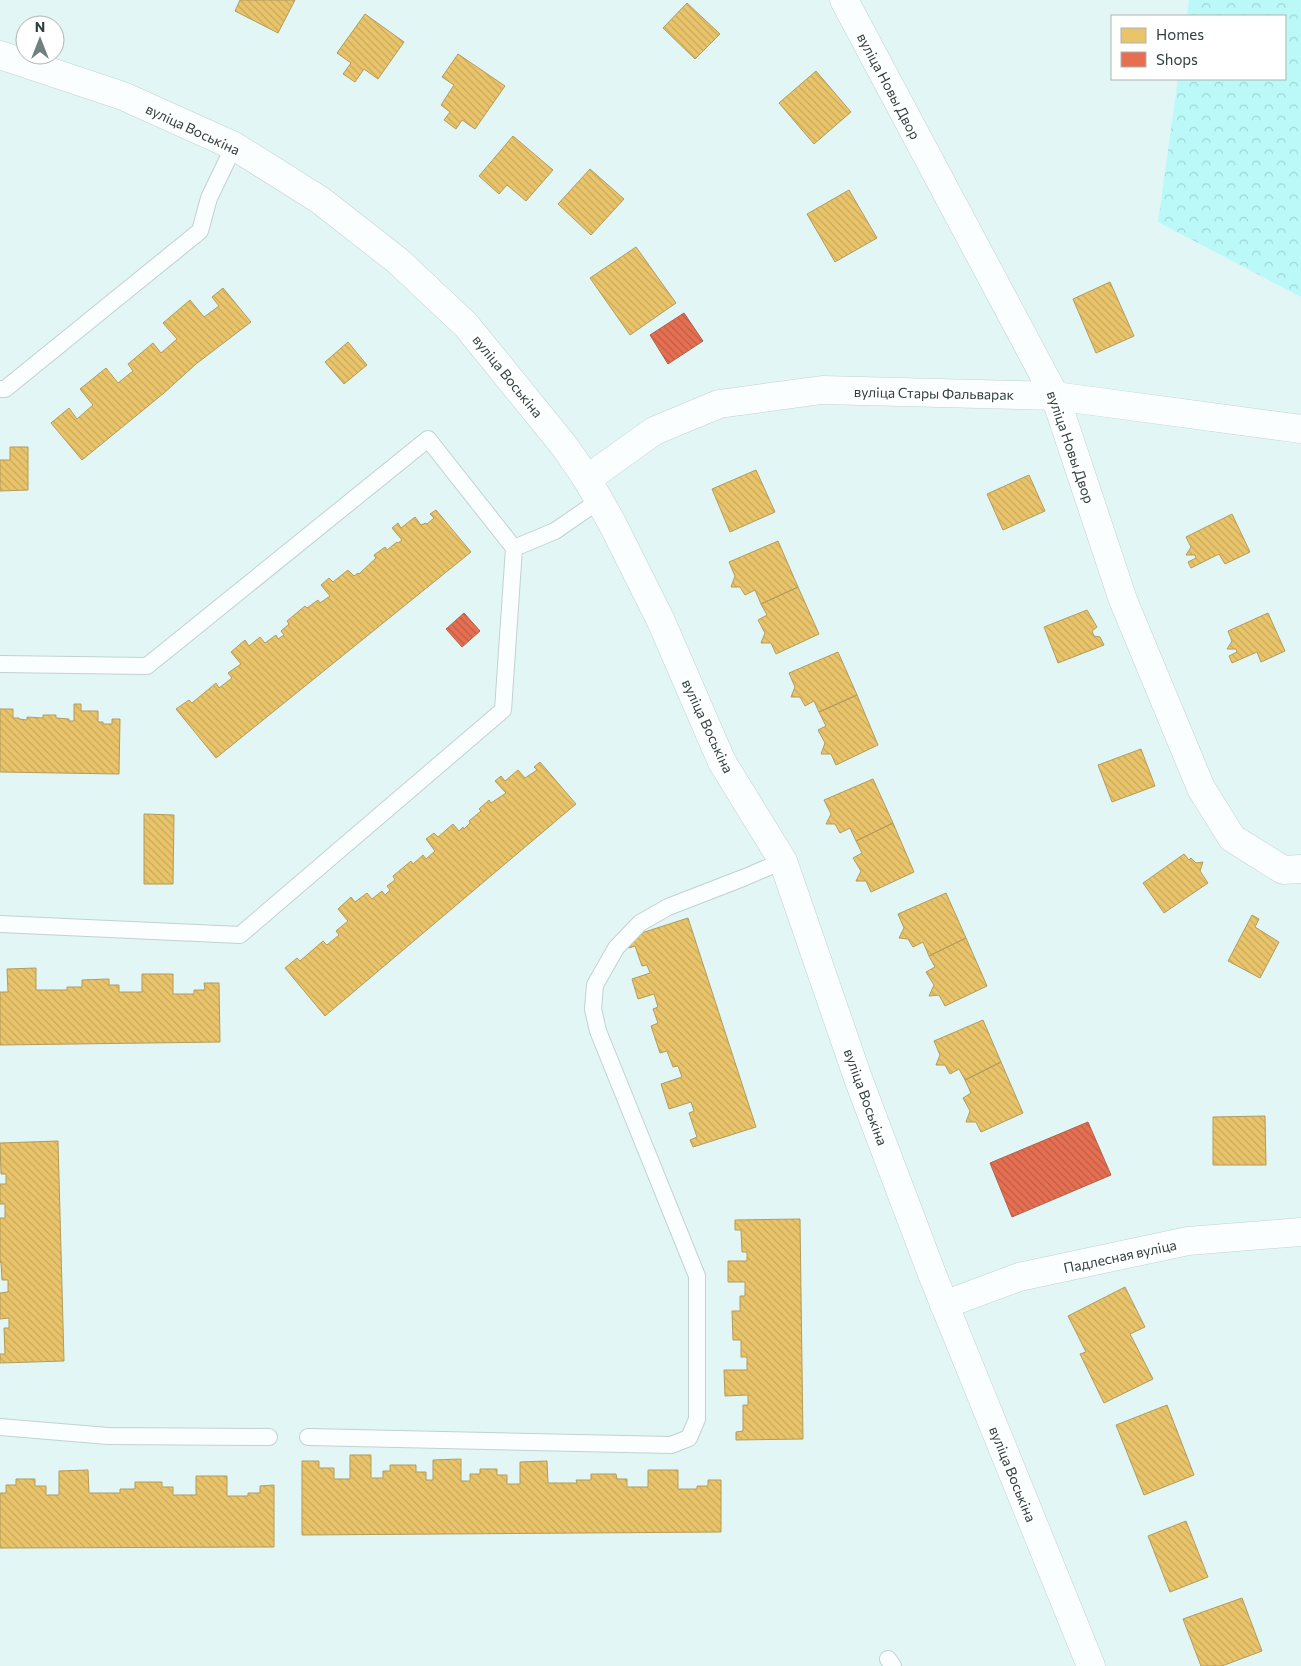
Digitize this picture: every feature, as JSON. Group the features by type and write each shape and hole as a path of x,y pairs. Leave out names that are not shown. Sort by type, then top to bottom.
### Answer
{"street":[{"name":"вуліца Новы Двор","path":"844,0 1055,396 1123,600 1200,788 1232,838 1283,870 1301,869"},
{"name":"вуліца Воськіна","path":"0,55 122,96 234,146 320,200 398,261 466,325 565,447 593,489 661,621 722,762 782,861 859,1081 944,1305 1091,1666"},
{"name":"вуліца Стары Фальварак","path":"593,489 654,430 720,404 822,390 1055,396 1301,429"},
{"name":"Падлесная вуліца","path":"944,1305 1019,1277 1188,1241 1301,1232"}],"lane":[{"path":"0,389 6,389 200,231 209,198 234,146"},
{"path":"0,664 147,666 428,439 514,548 502,710 240,935 0,924"},
{"path":"514,548 555,531 593,489"},
{"path":"308,1437 671,1445 689,1438 697,1419 697,1276 598,1031 593,1009 595,985 616,948 640,923 668,907 782,861"},
{"path":"0,1427 108,1436 269,1437"}],"green space":[{"path":"1189,0 1301,0 1301,297 1158,222 1178,80 1286,80 1286,15 1187,15"}],"building: Homes":[{"path":"240,0 295,0 278,33 235,11"},
{"path":"687,3 720,34 695,59 663,28"},
{"path":"365,14 404,42 378,79 364,69 355,82 343,74 351,63 337,53"},
{"path":"458,54 505,86 475,129 462,120 456,129 444,120 450,112 441,105 454,85 442,77"},
{"path":"816,71 851,112 814,144 779,103"},
{"path":"513,136 553,170 526,201 507,185 499,194 479,176"},
{"path":"590,169 624,199 591,235 558,204"},
{"path":"849,190 877,238 835,262 807,214"},
{"path":"636,247 676,303 630,335 590,278"},
{"path":"1110,282 1134,336 1096,353 1073,299"},
{"path":"223,288 251,322 196,364 164,393 82,460 51,423 69,408 77,419 93,405 80,389 106,368 118,383 133,371 128,364 153,343 161,353 177,339 163,323 190,300 204,317 219,306 212,297"},
{"path":"348,342 367,365 344,384 325,362"},
{"path":"10,447 28,447 28,490 0,491 0,460 10,460"},
{"path":"756,470 775,512 730,532 712,489"},
{"path":"1029,475 1045,511 1003,530 987,494"},
{"path":"436,510 471,552 216,758 176,709 189,700 192,703 216,683 219,688 232,678 228,673 241,664 231,652 245,640 249,646 260,637 265,643 276,635 278,639 284,635 281,631 289,624 287,621 305,606 307,608 318,600 320,603 330,596 321,585 329,578 333,582 348,570 354,576 359,574 376,558 374,555 385,547 387,550 402,540 392,528 398,523 401,528 415,517 421,525 427,524 434,518 430,514"},
{"path":"1232,514 1250,552 1225,564 1219,554 1191,568 1188,562 1196,558 1195,555 1186,555 1191,547 1186,537"},
{"path":"778,541 798,587 761,604 755,590 745,595 740,587 731,587 735,576 729,562"},
{"path":"798,587 819,634 776,654 771,643 761,643 765,633 758,620 767,615 761,604"},
{"path":"1087,610 1097,627 1092,631 1094,636 1100,637 1104,645 1058,663 1044,627"},
{"path":"1268,613 1285,651 1261,662 1257,652 1232,663 1229,656 1237,652 1236,649 1227,649 1232,641 1228,631"},
{"path":"838,652 857,695 819,712 814,701 805,706 800,697 791,697 795,687 789,673"},
{"path":"857,695 878,745 836,765 831,754 821,754 825,743 818,730 826,726 819,712"},
{"path":"74,704 81,704 81,711 98,711 98,722 103,722 103,724 112,724 112,719 120,719 119,774 0,772 0,709 13,709 13,718 19,719 27,720 27,717 43,718 43,715 56,715 56,718 74,721"},
{"path":"1141,749 1155,786 1112,802 1098,765"},
{"path":"540,762 576,804 325,1016 285,968 297,958 300,961 323,941 327,945 339,935 336,931 348,921 338,909 351,897 355,902 367,893 372,899 382,891 385,895 390,890 387,886 395,880 393,876 411,861 413,864 423,855 426,859 435,851 426,839 434,833 438,837 453,824 459,831 463,827 464,829 470,823 469,821 481,811 479,809 489,800 491,803 506,793 495,781 501,776 505,781 518,770 525,778 537,770 534,767"},
{"path":"873,779 893,823 856,841 850,828 840,833 835,824 826,824 831,814 824,800"},
{"path":"144,814 174,815 173,884 144,884"},
{"path":"893,823 914,872 871,892 866,881 856,881 861,871 853,858 862,853 856,841"},
{"path":"1184,854 1189,860 1191,858 1196,863 1203,862 1200,871 1208,883 1164,913 1143,883"},
{"path":"946,893 966,938 929,956 923,942 913,947 908,939 899,938 904,928 898,914"},
{"path":"1252,915 1259,919 1255,927 1279,942 1260,978 1228,961"},
{"path":"688,918 756,1127 693,1147 690,1140 697,1137 689,1113 694,1111 691,1102 669,1109 661,1084 682,1077 678,1066 673,1067 667,1051 660,1053 651,1026 658,1023 653,1009 658,1007 654,994 638,999 632,979 650,973 647,965 642,966 635,946 629,948 626,938"},
{"path":"966,938 987,986 945,1006 939,995 929,996 934,985 926,972 935,967 929,956"},
{"path":"36,968 36,990 67,990 67,987 82,987 82,980 109,979 109,985 119,985 119,992 142,992 142,974 173,974 173,994 194,994 194,990 205,990 204,983 219,983 220,1042 0,1045 0,992 8,992 7,969"},
{"path":"983,1020 1001,1062 965,1080 959,1069 950,1074 945,1065 936,1065 940,1055 934,1041"},
{"path":"1001,1062 1023,1113 981,1132 976,1122 966,1122 970,1111 963,1098 971,1093 965,1080"},
{"path":"1265,1116 1266,1165 1213,1165 1213,1117"},
{"path":"58,1141 64,1361 0,1363 0,1354 5,1354 4,1328 9,1328 9,1318 0,1319 0,1293 8,1292 8,1280 2,1280 0,1263 0,1218 5,1218 5,1204 0,1204 0,1184 6,1184 6,1174 1,1174 0,1143"},
{"path":"800,1219 803,1439 736,1440 736,1432 743,1431 743,1405 748,1405 748,1395 725,1396 724,1370 747,1370 747,1357 741,1357 741,1340 733,1340 732,1311 740,1311 740,1296 745,1296 745,1282 728,1282 728,1261 747,1261 747,1252 742,1252 741,1230 735,1230 735,1220"},
{"path":"1125,1287 1145,1327 1130,1334 1153,1379 1104,1403 1080,1354 1086,1352 1068,1316"},
{"path":"1167,1405 1194,1475 1144,1495 1116,1425"},
{"path":"350,1455 371,1455 371,1478 383,1478 383,1471 390,1471 390,1465 416,1465 416,1472 426,1472 426,1480 433,1480 433,1460 461,1459 461,1481 470,1481 470,1474 480,1474 480,1469 497,1469 497,1475 507,1475 507,1484 520,1484 520,1462 547,1461 548,1483 577,1483 576,1480 591,1480 591,1474 616,1474 617,1479 627,1479 627,1487 648,1487 648,1470 678,1470 678,1489 697,1489 697,1486 708,1486 708,1480 721,1480 721,1532 302,1535 302,1461 319,1461 319,1468 334,1468 334,1479 350,1479"},
{"path":"88,1470 89,1493 120,1493 120,1489 135,1489 135,1482 162,1482 162,1487 173,1487 173,1495 196,1495 196,1476 227,1476 227,1496 248,1496 248,1493 260,1493 260,1486 274,1485 274,1547 0,1548 0,1493 6,1493 6,1485 16,1485 16,1479 35,1479 35,1486 46,1486 46,1495 59,1495 59,1471"},
{"path":"1186,1521 1208,1577 1170,1592 1148,1536"},
{"path":"1242,1598 1262,1651 1222,1666 1201,1666 1183,1619"}],"building: Shops":[{"path":"684,313 703,341 668,364 650,335"},
{"path":"464,613 480,631 462,647 446,629"},
{"path":"1088,1122 1111,1175 1012,1217 990,1163"}]}
